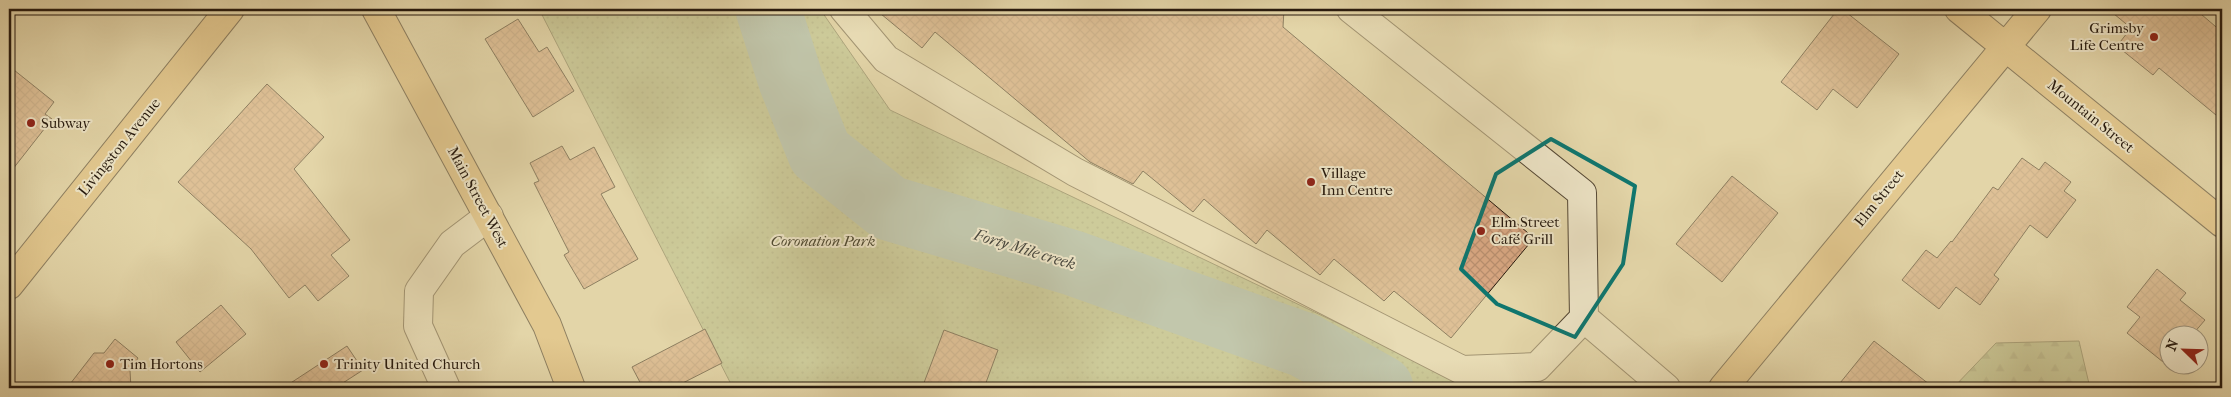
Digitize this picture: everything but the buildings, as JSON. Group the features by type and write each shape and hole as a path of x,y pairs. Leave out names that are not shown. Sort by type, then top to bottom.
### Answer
{"main road":[{"name":"Livingston Avenue","path":"9,285 230,9"},
{"name":"Main Street West","path":"376,9 546,325 572,388"},
{"name":"Mountain Street","path":"1960,9 2222,223"},
{"name":"Elm Street","path":"1723,388 2004,46 2037,9"}],"lane":[{"path":"844,9 886,59 1075,172 1462,370 1537,367 1584,318 1582,193 1350,9"},
{"path":"446,388 418,326 419,291 452,244 489,216"},
{"path":"1584,318 1666,388"}],"highlighted area":[{"path":"1551,139 1635,186 1623,264 1575,337 1497,304 1461,269 1496,174"}],"green space":[{"name":"Coronation Park","path":"539,9 820,9 890,110 1474,388 733,388"},
{"path":"2079,341 2090,388 1953,388 1996,343"}],"waterway":[{"name":"Forty Mile creek","path":"768,9 791,81 820,153 889,208 1073,263 1304,345 1381,388"}],"place":[{"name":"Grimsby Life Centre","path":"2154,37"},
{"name":"Subway","path":"31,123"},
{"name":"Village Inn Centre","path":"1311,182"},
{"name":"Elm Street Café Grill","path":"1481,231"},
{"name":"Tim Hortons","path":"110,364"},
{"name":"Trinity United Church","path":"324,364"}]}
